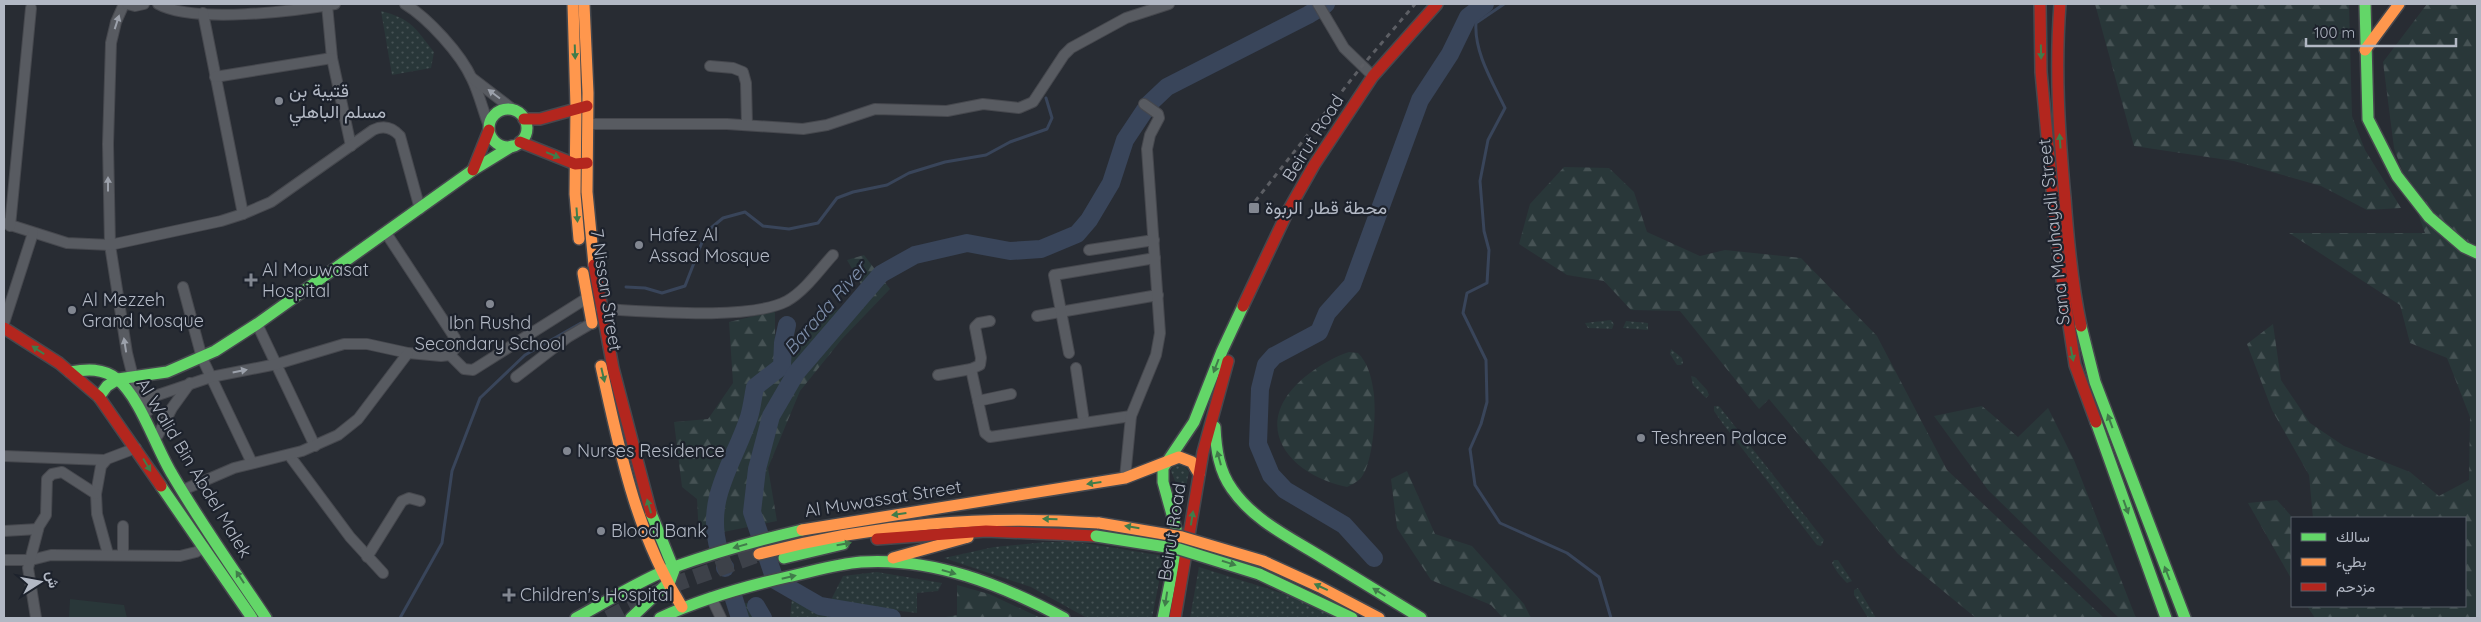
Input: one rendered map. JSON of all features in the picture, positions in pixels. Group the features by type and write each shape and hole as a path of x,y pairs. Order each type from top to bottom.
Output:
{"main road":[{"name":"7 Nissan Street","path":"573,4 582,107 588,124 588,223 601,309 613,368 650,512 674,567"},
{"name":"7 Nissan Street","path":"584,4 582,107 575,164 581,256 587,298 637,515 646,544 660,572 682,607"},
{"name":"Beirut Road","path":"1163,618 1176,529 1172,502 1161,475 1165,463 1194,422 1243,306 1305,180 1373,76 1437,4"},
{"name":"Sana Mouhaydli Street","path":"2040,4 2041,72 2058,254 2075,365 2166,618"},
{"name":"Sana Mouhaydli Street","path":"2060,4 2058,100 2062,162 2068,239 2081,326 2089,361 2103,402 2184,618"},
{"path":"2365,4 2368,119 2397,176 2429,217 2464,247 2477,253"},
{"path":"2365,50 2399,4"},
{"path":"473,170 494,116 498,112 504,110 540,120 582,107"},
{"path":"99,397 107,386 118,380 166,372 202,358 257,324 473,170 516,144 526,131 519,115"},
{"path":"489,128 497,144 516,144 575,164 587,163"},
{"name":"Beirut Road","path":"1175,618 1199,474 1213,413 1243,306"},
{"name":"Al Walid Bin Abdel Malek","path":"4,328 70,372 99,397 252,618"},
{"name":"Al Walid Bin Abdel Malek","path":"70,372 90,369 105,372 118,380 135,400 159,452 266,618"},
{"path":"1213,413 1216,448 1222,468 1231,487 1242,502 1275,528 1421,618"},
{"name":"Al Muwassat Street","path":"1199,474 1192,462 1186,458 1179,457 1125,478 919,516 836,534 761,559 873,539 926,533 1038,531 1096,536 1179,549 1259,574 1352,618"},
{"name":"Al Muwassat Street","path":"578,617 660,572 764,539 822,525 919,516 1099,523 1170,534 1218,546 1263,562 1328,590 1379,618"},
{"path":"660,618 682,607 711,597 844,564 881,561 991,531"},
{"path":"881,561 929,567 1003,588 1064,618"},
{"path":"631,618 667,584 674,574 674,567"},
{"path":"578,617 589,615 599,618"}],"street":[{"path":"144,4 135,6 126,4 116,22 111,43 108,144 110,245 126,353 133,377 172,472"},
{"path":"158,4 173,10 203,13 249,13 331,4 332,58 351,146"},
{"path":"405,4 416,7 472,78 519,115"},
{"path":"588,124 747,125 803,129 827,124 875,109 947,111 983,104 1019,108 1033,102 1071,48 1126,18 1169,4"},
{"path":"1318,4 1344,48 1373,76"},
{"path":"31,8 7,224 67,243 110,245 243,214 270,202 377,128 390,128 397,132 401,139 420,209"},
{"path":"203,13 243,214"},
{"path":"215,78 332,58"},
{"path":"710,66 733,68 743,72 746,83 747,125"},
{"path":"472,78 489,128"},
{"path":"1125,478 1131,416 1159,343 1156,258 1147,149 1150,135 1159,118 1158,114 1144,104"},
{"path":"143,400 211,377 277,364 336,346 367,344 408,353 441,356 450,354 456,348 455,338 386,232"},
{"path":"4,323 33,233"},
{"path":"1089,250 1154,240"},
{"path":"601,309 726,312 777,305 795,295 834,255"},
{"path":"1069,353 1054,275 1156,258"},
{"path":"183,287 202,358 252,462"},
{"path":"1037,316 1158,295"},
{"path":"450,354 464,369 473,370 587,298"},
{"path":"938,375 978,367 982,362 975,327 979,323 990,321"},
{"path":"257,324 315,446"},
{"path":"516,377 560,343 594,333"},
{"path":"183,490 215,475 252,462 289,455 338,435 358,419 408,353"},
{"path":"1076,368 1084,422"},
{"path":"971,369 985,433 990,437 1131,416"},
{"path":"158,435 172,408 190,383"},
{"path":"978,401 1011,394"},
{"path":"4,456 104,460 136,448"},
{"path":"289,455 322,501 367,557 383,573"},
{"path":"104,460 101,466 96,494 97,514 108,554"},
{"path":"36,618 28,573 38,529 46,515 46,482 52,474 59,472 66,474 96,494"},
{"path":"367,557 404,500 409,498 420,501"},
{"path":"123,526 123,554"},
{"path":"4,531 38,529"},
{"path":"4,560 31,560 52,555 123,554 180,556 196,552 204,547"},
{"path":"711,597 721,618"}],"green space":[{"path":"2095,4 2349,4 2352,116 2365,150 2401,208 2367,210 2321,186 2234,161 2134,146"},
{"path":"2427,4 2477,4 2477,618 2315,618 2308,607 2466,607 2466,517 2313,517 2309,475 2272,410 2247,344 2273,324 2281,380 2310,423 2344,446 2410,472 2439,496 2469,480 2470,417 2447,358 2410,343 2400,305 2289,233 2425,233 2394,148 2383,62"},
{"path":"381,11 400,17 417,31 434,52 431,68 392,75"},
{"path":"1564,167 1609,168 1634,192 1647,232 1700,256 1725,250 1801,258 1877,336 1947,470 2104,618 1976,618 1898,554 1769,399 1759,409 1680,311 1631,310 1604,281 1567,275 1519,244 1530,204"},
{"path":"864,255 890,289 842,339 800,391 768,468 777,521 699,537 697,499 682,487 674,422 708,419 733,383 729,322 775,311 775,346 795,352 818,316 842,308 862,286 847,260"},
{"path":"1611,320 1614,324 1612,329 1588,328 1585,323"},
{"path":"1626,321 1648,323 1648,330 1623,328"},
{"path":"1671,349 1682,358 1683,363 1681,365 1677,365 1670,354"},
{"path":"1349,352 1358,353 1366,365 1372,383 1375,408 1371,449 1365,472 1360,479 1347,487 1326,481 1307,471 1293,459 1282,445 1277,429 1279,412 1288,394 1316,369 1332,359"},
{"path":"1691,376 1695,377 1707,390 1709,395 1706,398 1693,385"},
{"path":"1714,406 1719,406 1824,540 1821,546 1817,545 1723,424 1714,411"},
{"path":"1982,406 2018,437 2048,408 2074,460 2136,618 2119,618 1988,490 1934,416"},
{"path":"1179,464 1189,472 1185,491 1179,491 1171,471 1174,465"},
{"path":"1407,471 1435,534 1472,546 1524,604 1531,618 1503,618 1491,605 1431,580 1397,528 1391,479"},
{"path":"2277,500 2292,517 2291,578 2248,503"},
{"path":"1046,542 1077,542 1164,556 1152,618 1087,618 1031,587 944,558 994,547"},
{"path":"1834,560 1838,560 1852,581 1847,583 1840,576 1832,563"},
{"path":"1199,567 1297,598 1339,618 1190,618"},
{"path":"877,572 942,583 938,591 917,593 917,613 830,602 843,576"},
{"path":"957,585 989,594 1041,618 940,618 957,615"},
{"path":"1858,588 1876,618 1868,618 1854,595 1854,590"},
{"path":"792,597 818,610 863,618 790,618"},
{"path":"70,599 124,605 127,618 69,618"},
{"path":"747,603 759,618 746,618 742,604"}],"waterway":[{"name":"Barada River","path":"892,618 820,606 775,580 752,512 757,469 771,416 796,373 881,274 915,255 967,243 1010,251 1041,249 1077,234 1089,220 1111,183 1125,140 1149,104 1167,87 1326,4"},
{"path":"1374,558 1344,525 1285,490 1271,475 1258,444 1260,389 1266,365 1274,356 1319,332 1327,313 1352,285 1420,100 1450,54 1468,17 1485,4"},
{"path":"1504,4 1476,23 1476,34 1481,56 1505,108 1488,140 1480,181 1484,231 1489,250 1487,283 1467,293 1463,313 1486,360 1487,402 1481,424 1470,449 1475,485 1500,523 1567,553 1599,577 1611,618"},
{"path":"626,287 645,288 662,293 685,286 706,232 723,218 745,212 763,226 789,229 818,223 837,198 853,192 887,185 909,173 945,162 986,155 1010,142 1047,129 1052,118 1046,98"},
{"path":"400,618 442,543 452,471 480,398 525,355 581,323"},
{"path":"719,550 715,531 718,497 749,417 755,387 782,366 783,343 787,325"},
{"path":"734,599 740,618"},
{"path":"756,606 763,618"}],"tunnel":[{"path":"608,618 667,587 759,554"}],"railway":[{"path":"1249,209 1362,66 1415,4"}],"traffic: fast":[{"path":"2365,4 2368,119 2397,176 2429,217 2464,247 2477,253"},
{"path":"508,109 521,115 527,128 521,141 508,147 495,141 489,128 495,115 508,109"},
{"path":"99,397 107,386 118,379 167,372 215,351 257,324 473,170 512,146"},
{"path":"1163,618 1174,563 1176,529 1163,482 1163,468 1194,422 1222,351 1243,306"},
{"path":"2081,326 2095,382 2185,618"},
{"path":"70,372 100,371 112,375 125,387 140,410 183,493 266,618"},
{"path":"2096,422 2166,618"},
{"path":"1215,427 1217,452 1224,475 1232,489 1251,510 1286,536 1421,618"},
{"path":"161,486 252,618"},
{"path":"631,618 670,581 674,570 651,513"},
{"path":"576,618 661,572 706,556 802,530"},
{"path":"1096,536 1179,549 1259,574"},
{"path":"784,558 843,544"},
{"path":"660,618 738,589 842,564 861,562 914,564 941,569 992,584 1064,618"},
{"path":"1259,574 1352,618"}],"traffic: slow":[{"path":"573,4 576,107 575,194 579,239"},
{"path":"584,4 588,93 587,192 594,265"},
{"path":"2365,50 2399,4"},
{"path":"583,273 592,323"},
{"path":"601,366 623,460 641,520 652,549 682,607"},
{"path":"802,530 1125,478 1179,457 1192,462 1199,474"},
{"path":"759,554 844,535 928,524 1012,520 1099,523"},
{"path":"1099,523 1182,537 1263,561"},
{"path":"893,558 968,537"},
{"path":"1263,561 1320,587 1379,618"}],"traffic: jam":[{"path":"1243,306 1288,211 1314,165 1373,76 1437,4"},
{"path":"2040,4 2041,72 2058,253 2075,365 2096,422"},
{"path":"2060,4 2058,101 2061,149 2071,262 2081,326"},
{"path":"524,119 540,119 587,106"},
{"path":"473,170 489,130"},
{"path":"520,142 575,164 587,163"},
{"path":"594,265 613,368 651,513"},
{"path":"4,328 59,363 99,397 161,486"},
{"path":"1175,618 1203,452 1228,361"},
{"path":"877,539 986,531 1096,536"}],"place":[{"name":"قتيبة بن مسلم الباهلي","path":"279,101"},
{"name":"محطة قطار الربوة","path":"1254,208"},
{"name":"Hafez Al Assad Mosque","path":"639,245"},
{"name":"Al Mouwasat Hospital","path":"251,280"},
{"name":"Ibn Rushd Secondary School","path":"490,304"},
{"name":"Al Mezzeh Grand Mosque","path":"72,310"},
{"name":"Teshreen Palace","path":"1641,438"},
{"name":"Nurses Residence","path":"567,451"},
{"name":"Blood Bank","path":"601,531"},
{"name":"Children's Hospital","path":"509,595"}]}
